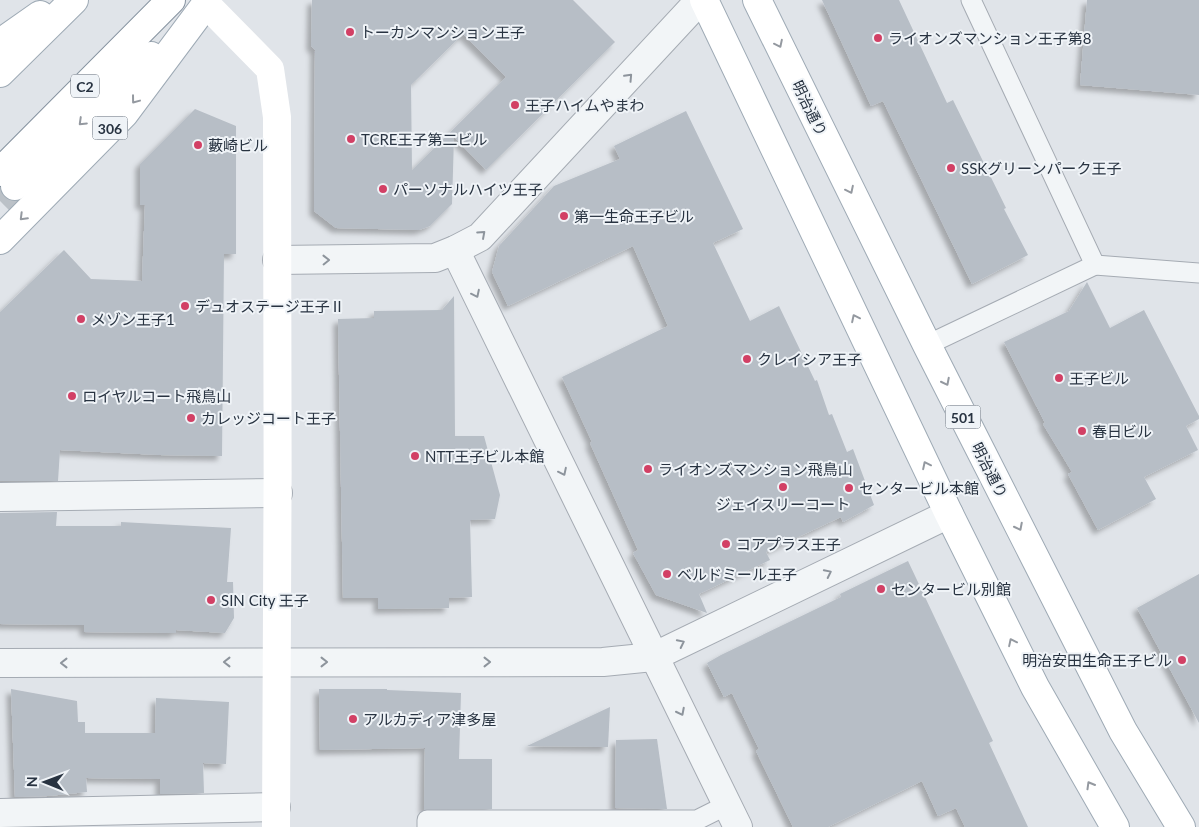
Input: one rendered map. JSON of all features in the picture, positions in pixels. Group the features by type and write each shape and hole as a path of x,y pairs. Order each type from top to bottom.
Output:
{"main road":[{"path":"0,43 62,0"},
{"path":"0,73 74,0"},
{"name":"C2","path":"0,149 149,0"},
{"name":"C2","path":"7,179 171,0"},
{"path":"702,0 1034,687 1115,827"},
{"name":"明治通り","path":"757,0 927,346 1123,731 1181,827"},
{"path":"208,2 270,69 277,117 278,493 276,817"},
{"name":"306","path":"7,179 208,2"},
{"name":"306","path":"0,240 124,114 208,2"}],"street":[{"path":"278,260 435,258 480,237 702,0"},
{"path":"455,250 732,816"},
{"path":"0,497 278,493"},
{"path":"0,663 603,662 653,657 949,514"},
{"path":"0,812 276,817"}],"lane":[{"path":"971,0 1094,265"},
{"path":"927,346 1094,265 1199,273"},
{"path":"427,827 427,820 697,820 732,816"}],"building":[{"path":"312,0 573,0 615,42 486,170 454,137 452,204 430,226 419,230 336,228 314,211 315,50 311,46","holes":["463,34 506,77 412,170 411,85"]},
{"path":"822,0 899,0 947,103 953,100 1006,208 1004,209 1028,255 972,284 883,101 871,106"},
{"path":"1087,0 1199,0 1199,95 1080,85"},
{"path":"195,109 236,126 236,254 224,254 222,456 60,450 58,481 0,481 0,312 64,250 91,279 142,281 145,205 140,205 140,164"},
{"path":"686,111 743,229 713,243 750,321 779,306 815,381 817,380 829,415 832,414 847,452 853,449 874,505 843,522 841,517 766,552 770,560 699,594 707,613 656,595 633,553 638,550 562,377 668,326 633,246 508,306 492,272 499,246 554,186 620,159 614,146"},
{"path":"1087,282 1110,328 1144,310 1199,416 1199,419 1186,426 1198,450 1144,477 1156,499 1098,530 1068,474 1072,472 1043,424 1045,423 1004,342 1069,311"},
{"name":"NTT王子ビル本館","path":"454,296 455,436 484,436 500,495 495,519 470,520 472,597 449,598 449,608 378,609 378,598 343,598 338,319 374,318 374,311 442,310"},
{"path":"57,512 56,526 121,526 121,522 231,528 227,582 233,582 234,618 225,633 176,630 176,633 84,632 84,625 0,624 0,513"},
{"path":"908,561 993,741 989,743 1028,827 965,827 956,808 938,816 922,781 828,827 793,827 756,751 759,749 732,693 724,697 707,663 841,597 840,594"},
{"name":"明治安田生命王子ビル","path":"1199,574 1199,723 1137,608"},
{"path":"11,689 77,701 78,722 85,722 85,733 155,733 156,698 229,702 226,764 203,763 204,793 160,794 160,779 86,778 87,792 15,797"},
{"path":"319,689 387,689 461,693 459,759 492,759 492,809 424,810 425,748 320,750"},
{"path":"610,707 608,747 527,746"},
{"path":"657,739 667,809 615,808 616,740"}],"tunnel":[{"path":"0,201 15,186"}],"place":[{"name":"トーカンマンション王子","path":"350,32"},
{"name":"ライオンズマンション王子第8","path":"878,38"},
{"name":"王子ハイムやまわ","path":"515,105"},
{"name":"TCRE王子第二ビル","path":"351,139"},
{"name":"藪崎ビル","path":"198,145"},
{"name":"SSKグリーンパーク王子","path":"951,168"},
{"name":"パーソナルハイツ王子","path":"383,189"},
{"name":"第一生命王子ビル","path":"564,216"},
{"name":"デュオステージ王子Ⅱ","path":"185,306"},
{"name":"メゾン王子1","path":"81,319"},
{"name":"クレイシア王子","path":"747,359"},
{"name":"王子ビル","path":"1059,378"},
{"name":"ロイヤルコート飛鳥山","path":"72,396"},
{"name":"カレッジコート王子","path":"191,418"},
{"name":"春日ビル","path":"1082,431"},
{"name":"NTT王子ビル本館","path":"415,456"},
{"name":"ライオンズマンション飛鳥山","path":"648,469"},
{"name":"ジェイスリーコート","path":"783,487"},
{"name":"センタービル本館","path":"849,488"},
{"name":"コアプラス王子","path":"726,544"},
{"name":"ベルドミール王子","path":"667,574"},
{"name":"センタービル別館","path":"881,589"},
{"name":"SIN City 王子","path":"211,600"},
{"name":"明治安田生命王子ビル","path":"1182,660"},
{"name":"アルカディア津多屋","path":"353,719"}]}
